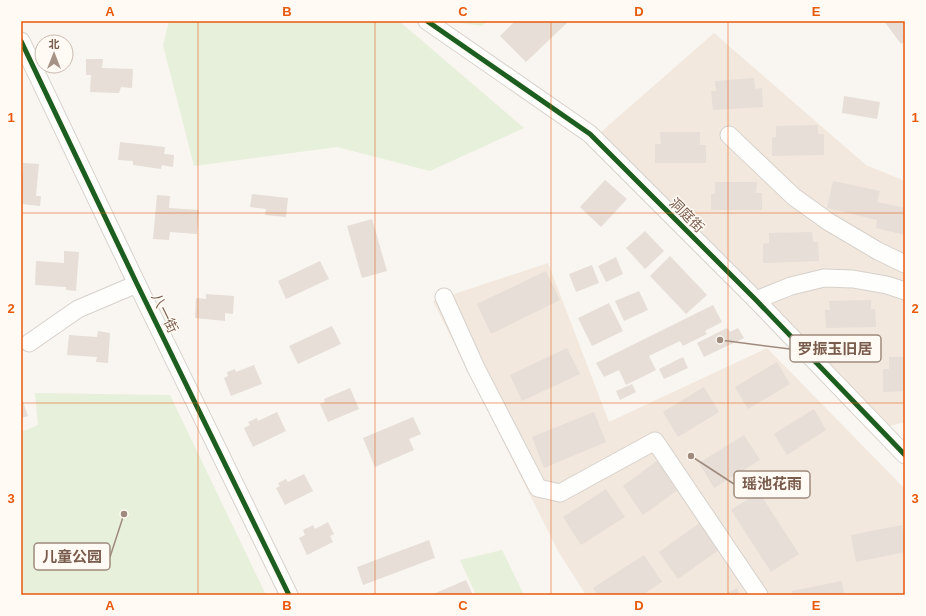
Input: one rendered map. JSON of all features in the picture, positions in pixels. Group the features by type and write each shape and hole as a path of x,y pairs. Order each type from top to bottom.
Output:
{"street":[{"name":"洞庭街","path":"427,21 590,134 756,300 905,456"},
{"name":"八一街","path":"22,46 289,595"},
{"path":"729,135 794,197 829,222 878,251 905,264"},
{"path":"756,300 791,286 824,278 853,279 887,284 905,291"},
{"path":"29,343 78,309 137,284"},
{"path":"444,297 476,368 538,488 560,493 655,441 759,595"}],"shaded area":[{"path":"714,33 866,165 905,181 905,422 886,427 601,132"},
{"path":"548,263 609,422 767,348 905,489 905,595 586,595 558,551 433,301"}],"green space":[{"path":"169,21 399,21 524,128 430,171 337,147 194,166 163,45"},
{"path":"447,21 487,21 482,26"},
{"path":"35,393 170,395 266,595 21,595 21,432 38,425"},
{"path":"502,550 524,595 476,595 460,560"}],"building":[{"path":"515,21 569,21 526,62 500,36"},
{"path":"884,21 905,21 905,41 901,44"},
{"path":"86,59 103,59 102,68 133,69 132,88 121,87 119,93 90,92 91,75 86,75"},
{"path":"754,78 755,89 762,88 763,107 713,110 711,91 716,91 715,81"},
{"path":"844,96 880,102 877,119 842,113"},
{"path":"818,125 818,134 824,134 824,155 772,156 772,138 776,137 776,126"},
{"path":"660,132 700,132 700,145 706,145 706,163 655,163 655,144 661,144"},
{"path":"120,142 165,147 164,154 174,155 173,167 162,165 161,169 133,165 133,161 118,160"},
{"path":"23,163 39,164 36,196 41,196 40,206 22,204 21,171 23,171"},
{"path":"605,180 627,199 601,227 580,207"},
{"path":"833,181 880,191 877,202 905,208 905,235 876,228 877,220 827,208"},
{"path":"715,182 757,182 756,193 762,193 762,210 711,210 711,194 715,194"},
{"path":"252,194 288,198 286,217 265,215 266,209 250,207"},
{"path":"157,195 170,196 169,208 199,210 197,234 170,232 169,240 153,239"},
{"path":"372,219 387,271 362,278 347,226"},
{"path":"645,231 664,251 645,269 626,248"},
{"path":"812,232 813,242 818,242 819,261 763,263 763,244 769,243 769,233"},
{"path":"64,251 79,252 76,291 66,290 66,287 35,285 36,261 64,263"},
{"path":"670,256 707,295 686,314 650,276"},
{"path":"616,257 623,274 606,282 598,266"},
{"path":"320,261 329,279 286,299 278,281"},
{"path":"592,265 599,283 576,292 569,274"},
{"path":"546,271 560,300 491,334 477,304"},
{"path":"639,291 648,310 624,321 615,301"},
{"path":"206,294 234,296 233,314 225,313 225,321 195,318 196,298 206,299"},
{"path":"871,300 871,309 875,309 876,327 826,328 825,310 830,310 829,301"},
{"path":"609,303 623,331 592,346 578,318"},
{"path":"713,305 722,322 705,331 707,334 683,346 680,341 649,356 656,370 626,385 619,370 604,377 596,363"},
{"path":"332,326 341,344 298,364 289,346"},
{"path":"727,328 730,332 738,328 744,338 704,357 697,343"},
{"path":"98,331 110,333 108,363 96,362 97,357 67,355 69,335 97,337"},
{"path":"567,348 580,374 522,401 510,375"},
{"path":"683,357 688,368 664,379 659,369"},
{"path":"889,357 905,357 905,391 883,392 883,369 889,369"},
{"path":"777,362 790,384 748,409 735,387"},
{"path":"254,365 262,384 231,396 224,378 228,376 227,372 235,369 236,372"},
{"path":"632,384 636,392 620,400 616,391"},
{"path":"704,387 719,412 678,437 663,412"},
{"path":"350,388 359,409 328,422 320,404 325,402 324,399"},
{"path":"21,396 28,416 21,418"},
{"path":"814,409 826,430 787,455 774,434"},
{"path":"277,412 286,431 253,447 244,428 250,425 248,422 257,418 258,421"},
{"path":"594,412 606,442 544,468 532,437"},
{"path":"413,417 421,434 409,439 414,450 375,467 363,438"},
{"path":"744,435 760,460 714,488 699,463"},
{"path":"661,458 682,487 643,515 623,486"},
{"path":"304,474 313,491 285,505 276,488 280,486 278,483 286,479 288,482"},
{"path":"606,489 625,517 581,545 563,517"},
{"path":"759,492 799,554 771,572 731,510"},
{"path":"328,522 334,534 330,536 333,542 307,555 299,538 305,535 303,530 313,525 315,529"},
{"path":"701,522 720,549 678,579 659,552"},
{"path":"902,525 905,552 856,562 851,535"},
{"path":"429,540 435,558 363,585 357,567"},
{"path":"644,555 662,582 642,595 598,595 593,588"},
{"path":"466,580 473,595 431,595"},
{"path":"842,581 844,595 793,595 792,591"},
{"path":"737,588 740,595 724,595"}],"cycle path":[{"path":"427,21 590,134 756,300 905,455"},
{"path":"21,41 137,284 289,595"}],"place":[{"name":"罗振玉旧居","path":"720,340"},
{"name":"瑶池花雨","path":"691,456"},
{"name":"儿童公园","path":"124,514"}]}
